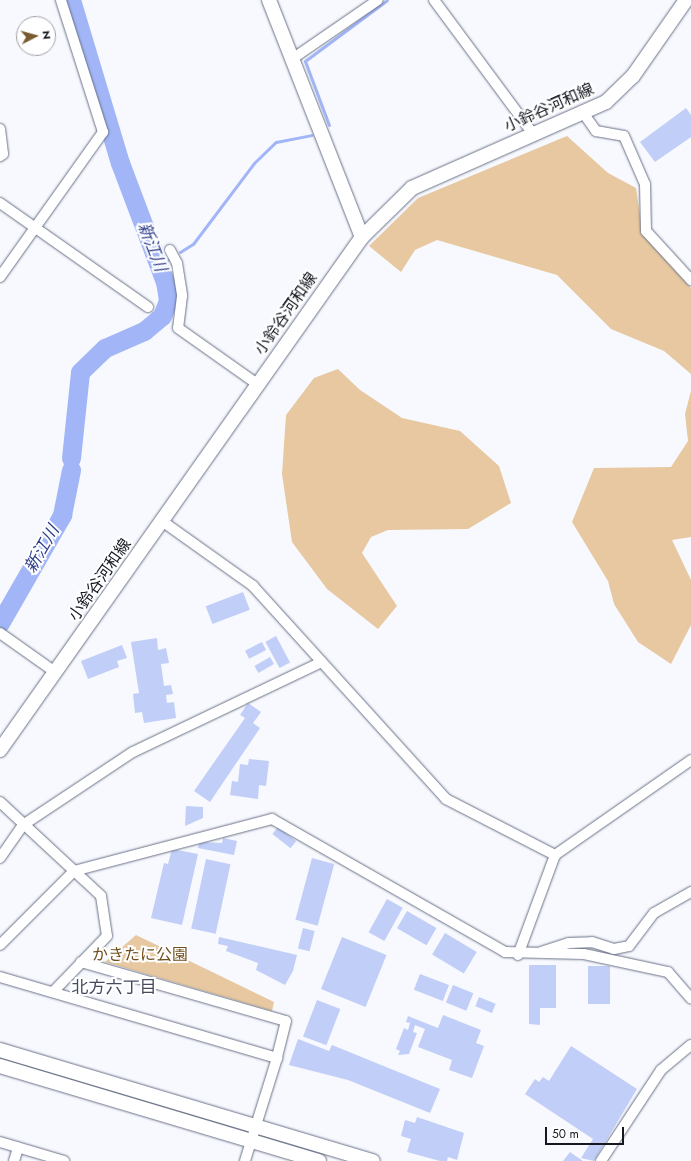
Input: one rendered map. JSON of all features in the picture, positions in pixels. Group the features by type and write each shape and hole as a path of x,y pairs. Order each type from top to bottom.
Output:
{"main road":[{"path":"268,0 362,237"},
{"name":"小鈴谷河和線","path":"0,750 362,237 412,188 584,114 606,102 633,76 686,0"},
{"path":"0,1050 373,1161"},
{"path":"0,1066 319,1161"}],"street":[{"path":"0,277 103,132 61,0"},
{"path":"292,59 378,0"},
{"path":"434,0 534,135"},
{"path":"584,114 596,131 624,136 645,184 646,231 691,280"},
{"path":"0,129 3,154 0,156"},
{"path":"0,204 148,307"},
{"path":"170,250 177,263 182,296 178,328 257,384"},
{"path":"162,520 253,586 446,799 555,855"},
{"path":"0,633 55,672"},
{"path":"0,858 23,825 133,752 322,662"},
{"path":"518,955 555,855 691,760"},
{"path":"0,802 101,896 107,936 53,992"},
{"path":"0,945 74,870 272,819 505,952 518,955 584,954 668,972 691,998"},
{"path":"530,955 569,942 592,942 614,949 629,946 654,913 691,892"},
{"path":"81,962 286,1021 277,1058 245,1161"},
{"path":"0,977 277,1058"},
{"path":"601,1161 661,1070 691,1045"},
{"path":"0,1142 64,1161"},
{"path":"14,1161 18,1148"}],"green space":[{"path":"567,136 608,173 636,188 643,235 691,288 691,374 664,351 611,329 557,275 437,240 415,250 401,272 369,246 418,198"},
{"path":"338,369 360,390 402,418 460,431 499,466 511,503 468,529 388,530 371,537 362,553 397,606 378,629 327,589 292,542 282,474 286,415 314,378"},
{"path":"691,391 691,537 672,540 691,580 691,625 671,664 638,642 614,604 608,581 572,522 594,468 671,467 688,441 685,414"},
{"name":"かきたに公園","path":"136,935 274,1002 272,1011 105,962"}],"building":[{"path":"686,108 691,115 691,137 655,162 640,142"},
{"path":"243,592 250,610 212,624 206,606"},
{"path":"276,636 290,662 279,668 265,642"},
{"path":"157,638 158,650 166,648 169,663 161,664 164,686 171,685 173,694 166,695 167,703 174,702 176,718 144,723 142,712 135,713 133,694 139,693 131,642"},
{"path":"262,642 266,650 249,659 245,651"},
{"path":"122,645 127,658 117,661 119,667 88,679 81,661"},
{"path":"270,657 274,664 258,673 254,666"},
{"path":"248,703 261,712 253,723 260,728 210,802 194,791 245,718 240,715"},
{"path":"249,759 269,761 266,786 259,785 258,799 230,795 232,781 238,782 240,764 248,765"},
{"path":"186,806 203,807 203,818 185,826"},
{"path":"278,827 296,841 291,848 272,834"},
{"path":"223,838 237,841 234,855 198,848 199,842 222,843"},
{"path":"172,849 198,854 182,925 151,918 164,863 168,864"},
{"path":"312,858 334,864 318,926 295,920"},
{"path":"206,859 230,864 216,934 191,928"},
{"path":"387,899 403,908 384,941 369,932"},
{"path":"407,911 436,928 426,945 397,928"},
{"path":"303,928 315,931 310,951 298,948"},
{"path":"445,933 477,952 464,973 432,954"},
{"path":"219,937 297,955 293,971 285,985 256,970 258,963 226,951 228,946 218,944"},
{"path":"342,937 387,955 366,1007 321,989"},
{"path":"529,965 556,965 556,1008 540,1008 540,1025 529,1024"},
{"path":"588,966 610,966 610,1004 588,1004"},
{"path":"420,974 449,985 443,1001 414,990"},
{"path":"453,985 473,993 466,1011 446,1003"},
{"path":"479,997 496,1004 492,1013 475,1006"},
{"path":"317,1000 340,1009 326,1045 303,1036"},
{"path":"443,1015 481,1030 476,1043 484,1046 472,1078 449,1070 452,1060 418,1047 425,1029 415,1025 413,1032 417,1033 409,1054 398,1055 400,1051 396,1049 404,1028 408,1030 410,1023 406,1022 408,1016 438,1028"},
{"path":"298,1039 329,1051 332,1045 440,1089 430,1113 348,1080 289,1065"},
{"path":"571,1046 637,1089 594,1161 581,1158 593,1139 525,1094 535,1079 539,1082 543,1077 549,1081"},
{"path":"417,1117 464,1133 457,1160 448,1157 447,1161 440,1161 407,1152 411,1139 401,1136 405,1120 415,1123"},
{"path":"570,1152 583,1161 563,1161"}],"waterway":[{"name":"新江川","path":"71,0 120,163 165,282 168,300 162,316 144,331 105,348 80,372 71,458"},
{"path":"329,125 305,61 387,0"},
{"path":"180,252 193,244 254,163 276,142 311,135"},
{"path":"160,265 169,259"},
{"name":"新江川","path":"0,623 62,515 71,470"}],"district":[{"name":"北方六丁目","path":"114,988"}]}
